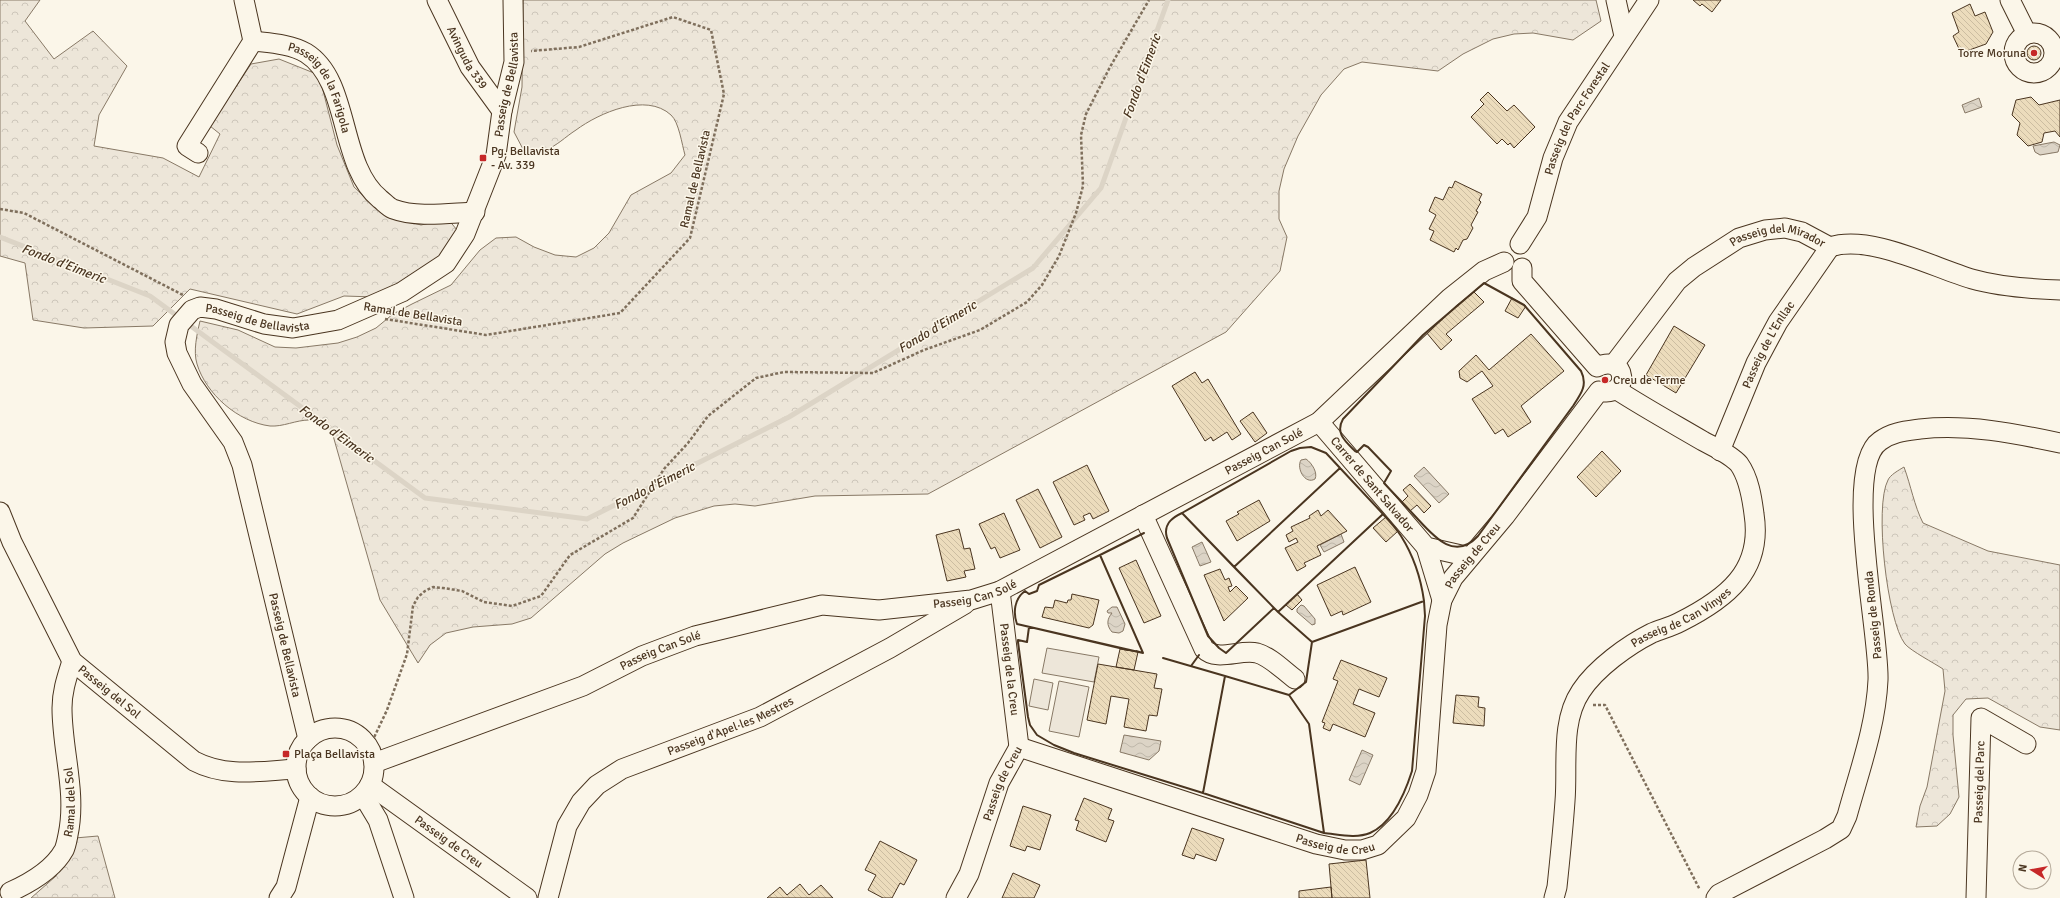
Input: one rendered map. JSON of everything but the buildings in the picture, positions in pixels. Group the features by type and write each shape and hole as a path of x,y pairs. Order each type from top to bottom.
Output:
{"street":[{"path":"198,153 187,146 252,41 244,0"},
{"name":"Avinguda 339","path":"437,0 470,66 502,111"},
{"name":"Passeig de Bellavista","path":"308,739 242,465 233,442 192,384 177,353 175,342 182,321 192,310 206,308 216,309 264,324 293,328 338,320 402,292 446,263 465,234 475,212 496,155 502,111 514,62 513,0"},
{"path":"1616,0 1624,36"},
{"name":"Passeig del Parc Forestal","path":"1520,244 1536,218 1553,158 1568,122 1649,0"},
{"path":"2010,0 2027,34"},
{"name":"Passeig de la Farigola","path":"252,41 296,48 306,53 318,63 330,81 360,175 372,193 392,208 416,213 475,212"},
{"name":"Passeig del Mirador","path":"1605,366 1677,281 1699,263 1739,238 1765,230 1785,228 1802,232 1830,247 1843,243 1856,243 1877,248 1973,280 2027,289 2060,290"},
{"path":"1511,244 1520,244 1526,248 1529,257 1526,265 1522,268 1510,268 1504,262 1503,253 1511,244"},
{"name":"Passeig de L'Enllac","path":"1720,451 1756,363 1778,322 1830,247"},
{"name":"Passeig Can Solé","path":"372,755 583,686 642,656 695,636 822,605 879,610 972,600 1000,591 1319,422 1450,298 1484,271 1504,262"},
{"path":"1522,268 1522,281 1605,366 1621,372 1622,381 1608,391"},
{"name":"Passeig de Can Vinyes","path":"1554,898 1557,887 1565,807 1566,748 1569,719 1573,705 1580,691 1607,662 1652,633 1680,623 1726,594 1742,577 1751,563 1755,542 1755,520 1747,480 1738,464 1720,451 1608,391"},
{"name":"Passeig de Creu","path":"956,898 970,874 999,783 1019,747 1316,844 1345,850 1362,850 1378,845 1406,818 1418,795 1426,771 1437,625 1442,600 1453,578 1608,391"},
{"name":"Carrer de Sant Salvador","path":"1319,422 1426,547 1442,600"},
{"name":"Passeig de Ronda","path":"1708,895 1765,870 1825,840 1841,829 1847,816 1874,716 1878,680 1877,646 1863,522 1865,470 1870,453 1878,441 1896,432 1962,427 2002,430 2060,443"},
{"name":"Passeig del Sol","path":"0,512 15,549 72,661 194,761 208,769 222,772 296,769"},
{"path":"1144,515 1204,649 1213,655 1257,653 1266,657 1295,679"},
{"path":"1426,547 1470,557"},
{"name":"Passeig de la Creu","path":"1000,591 1019,747"},
{"name":"Passeig d'Apel·les Mestres","path":"548,898 567,826 581,802 597,785 622,769 760,717 890,648 972,600"},
{"name":"Ramal del Sol","path":"10,892 26,885 50,867 65,849 71,821 72,798 62,709 64,685 72,661"},
{"name":"Passeig del Parc","path":"1976,898 1982,718 2026,744"},
{"path":"334,728 348,730 360,737 372,755 374,774 366,790 346,805 327,806 310,797 298,780 296,769 298,758 308,739 320,731 334,728"},
{"path":"366,790 378,820 404,898"},
{"name":"Passeig de Creu","path":"366,790 527,898"},
{"path":"279,898 286,887 310,797"}],"path":[{"path":"372,755 407,654 414,606 418,597 425,591 433,587 462,591 484,602 512,606 542,596 570,555 633,518 664,469 688,443 708,416 756,378 784,372 873,373 924,350 980,330 1027,302 1042,285 1059,256 1076,213 1083,186 1081,135 1086,114 1110,67 1149,0"},
{"name":"Ramal de Bellavista","path":"384,319 486,335 620,313 690,238 724,94 711,30 673,17 579,47 514,52"},
{"path":"0,209 24,213 206,308"},
{"path":"1580,691 1593,705 1605,705 1708,895"}],"green space":[{"path":"0,0 40,0 25,21 54,59 93,31 127,66 99,115 94,146 163,158 199,177 220,134 210,126 251,64 279,59 319,75 337,145 354,187 384,215 421,225 448,219 457,230 442,258 375,297 344,296 297,314 190,289 153,326 84,328 33,320 25,263 0,256"},
{"path":"523,0 1596,0 1601,21 1573,40 1533,33 1514,34 1493,39 1463,54 1438,71 1362,62 1344,69 1321,95 1298,136 1284,169 1279,191 1279,219 1287,237 1280,271 1226,332 928,494 815,496 755,506 735,504 714,506 675,518 623,543 605,554 531,618 512,624 473,627 446,633 430,645 418,663 380,600 330,425 309,420 270,426 246,419 235,413 216,396 201,375 197,364 195,348 200,321 238,330 275,347 296,348 338,343 357,337 376,328 393,314 451,285 480,250 496,238 516,237 534,247 555,255 576,257 594,248 609,233 631,195 671,173 685,155 678,128 674,118 671,115 661,108 649,105 636,105 610,112 597,117 557,144 545,150 524,151 514,132 522,87"},
{"path":"1904,467 1923,523 1988,551 2060,565 2060,730 2040,727 1988,698 1966,699 1953,715 1953,735 1959,797 1950,814 1937,826 1916,827 1920,806 1927,787 1945,691 1943,669 1905,644 1893,612 1884,563 1882,513 1884,494 1889,478"},
{"path":"1047,648 1099,657 1094,682 1042,673"},
{"path":"1034,679 1053,683 1048,710 1029,706"},
{"path":"1059,681 1089,687 1079,737 1049,731"},
{"path":"98,836 115,898 31,898 56,876 75,838"}],"water":[{"path":"1979,98 1982,107 1965,113 1962,105"},
{"path":"2054,142 2060,145 2058,152 2040,155 2035,152 2033,146"},
{"path":"1306,459 1314,468 1316,474 1315,479 1308,480 1302,475 1300,463 1301,460"},
{"path":"1424,467 1449,494 1439,503 1414,476"},
{"path":"1341,534 1344,542 1324,552 1320,545"},
{"path":"1202,542 1211,562 1200,566 1192,547"},
{"path":"1301,605 1304,606 1315,619 1315,624 1312,625 1297,612 1297,609"},
{"path":"1112,607 1117,607 1125,624 1123,631 1119,633 1112,632 1108,624 1108,620 1112,613 1108,613 1107,611"},
{"path":"1124,735 1161,741 1159,751 1149,760 1120,752"},
{"path":"1362,750 1373,755 1360,785 1349,780"}],"waterway":[{"name":"Fondo d'Eimeric","path":"0,237 150,296 425,498 587,519 789,417 1033,268 1101,188 1168,0"}],"wall":[{"path":"1484,283 1524,305 1581,371 1584,385 1573,406 1478,536 1469,544 1460,547 1451,546 1435,537 1384,483 1391,471 1368,447 1364,445 1357,452 1355,451 1342,436 1340,428 1343,419 1423,335 1484,283"},
{"path":"1311,447 1326,453 1340,468 1234,567 1182,513 1291,451 1311,447"},
{"path":"1340,468 1383,514 1278,612 1234,567 1340,468"},
{"path":"1182,513 1274,608 1226,653 1208,636 1167,538 1166,529 1169,522 1174,517 1182,513"},
{"path":"1383,514 1395,527 1413,559 1419,576 1424,601 1312,642 1278,612 1383,514"},
{"path":"1136,651 1143,653 1100,555 1144,533"},
{"path":"1100,555 1143,653 1017,624 1015,606 1021,594 1025,591 1029,594 1037,591 1039,585 1100,555"},
{"path":"1424,601 1425,616 1412,771 1406,789 1392,815 1370,833 1359,836 1324,833 1309,724 1289,695 1306,682 1312,642 1424,601"},
{"path":"1017,624 1128,650"},
{"path":"1029,627 1027,642 1018,640 1018,642 1028,717 1030,725 1037,735 1054,745 1074,753 1203,793 1225,676 1163,658"},
{"path":"1191,666 1199,655"},
{"path":"1225,676 1289,695 1309,724 1324,833 1203,793 1225,676"}],"place":[{"name":"Torre Moruna","path":"2034,53"},
{"name":"Pg. Bellavista - Av. 339","path":"483,158"},
{"name":"Creu de Terme","path":"1605,380"},
{"name":"Plaça Bellavista","path":"286,754"}]}
